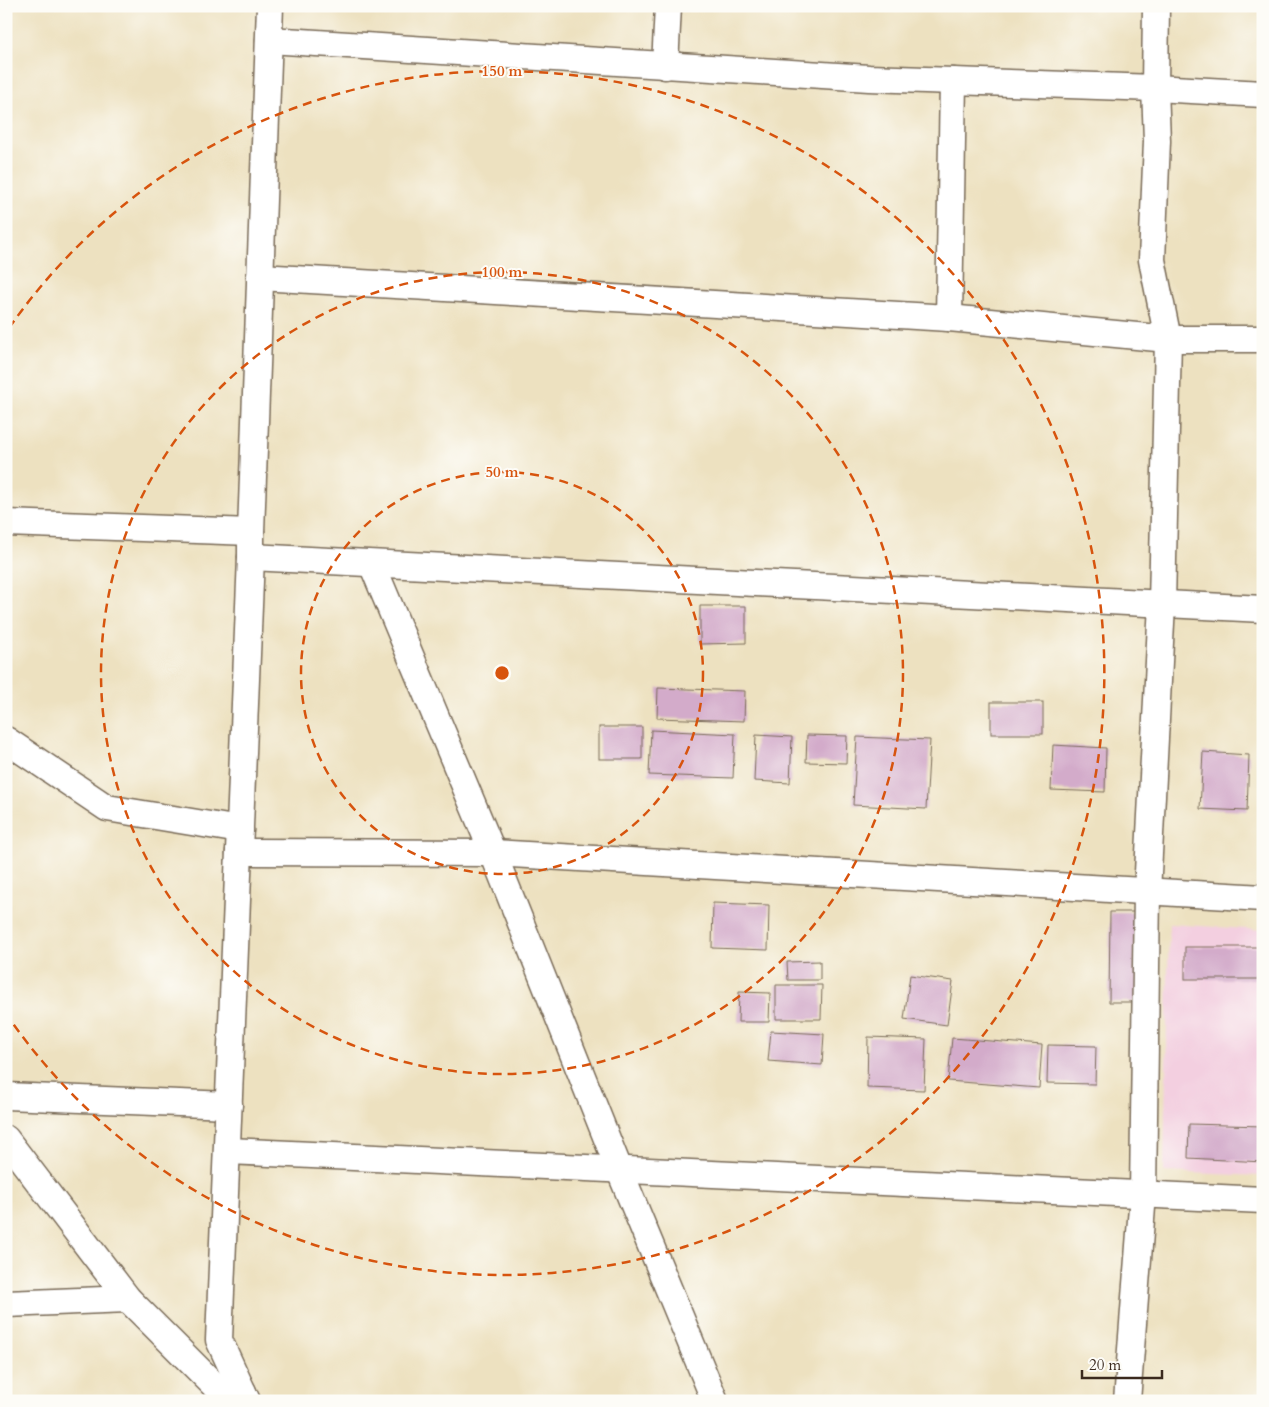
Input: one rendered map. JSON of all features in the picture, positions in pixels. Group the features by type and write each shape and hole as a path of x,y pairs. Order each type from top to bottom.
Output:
{"street":[{"path":"245,1396 219,1340 228,1151 270,6"},
{"path":"665,66 668,6"},
{"path":"1127,1401 1143,1194 1147,892 1162,604 1168,339 1152,260 1157,141 1155,88 1156,6"},
{"path":"269,40 869,78 1155,88 1263,94"},
{"path":"949,318 952,81"},
{"path":"260,277 949,318 1168,339 1263,340"},
{"path":"6,523 251,545 372,564 1263,609"},
{"path":"372,564 493,853 619,1170 715,1401"},
{"path":"6,740 107,808 239,841 493,853 1263,898"},
{"path":"6,1096 229,1105"},
{"path":"6,1139 128,1299 213,1384 245,1396"},
{"path":"228,1151 1263,1200"},
{"path":"6,1304 128,1299"}],"shaded area":[{"path":"1169,924 1263,930 1263,1176 1164,1172"}],"building":[{"path":"700,606 746,606 746,643 700,644"},
{"path":"658,688 745,691 744,721 657,718"},
{"path":"991,702 1043,702 1043,734 991,734"},
{"path":"599,727 642,727 642,759 599,759"},
{"path":"651,730 735,734 733,778 649,775"},
{"path":"756,735 792,737 790,783 754,781"},
{"path":"807,735 847,736 846,763 806,762"},
{"path":"857,737 930,740 926,809 853,805"},
{"path":"1053,745 1106,748 1105,792 1051,790"},
{"path":"1203,752 1249,755 1247,811 1200,809"},
{"path":"713,903 769,905 768,950 712,948"},
{"path":"1110,912 1141,912 1139,1002 1109,1002"},
{"path":"1185,947 1263,947 1263,979 1185,979"},
{"path":"820,961 820,980 788,980 787,962"},
{"path":"910,975 953,981 947,1025 904,1019"},
{"path":"776,985 822,985 821,1019 776,1019"},
{"path":"739,992 770,993 769,1022 738,1022"},
{"path":"771,1031 824,1034 822,1065 768,1061"},
{"path":"868,1037 926,1039 924,1090 867,1088"},
{"path":"952,1038 1042,1045 1039,1088 948,1081"},
{"path":"1048,1045 1096,1046 1095,1084 1047,1083"},
{"path":"1189,1124 1263,1126 1263,1162 1188,1158"}]}
